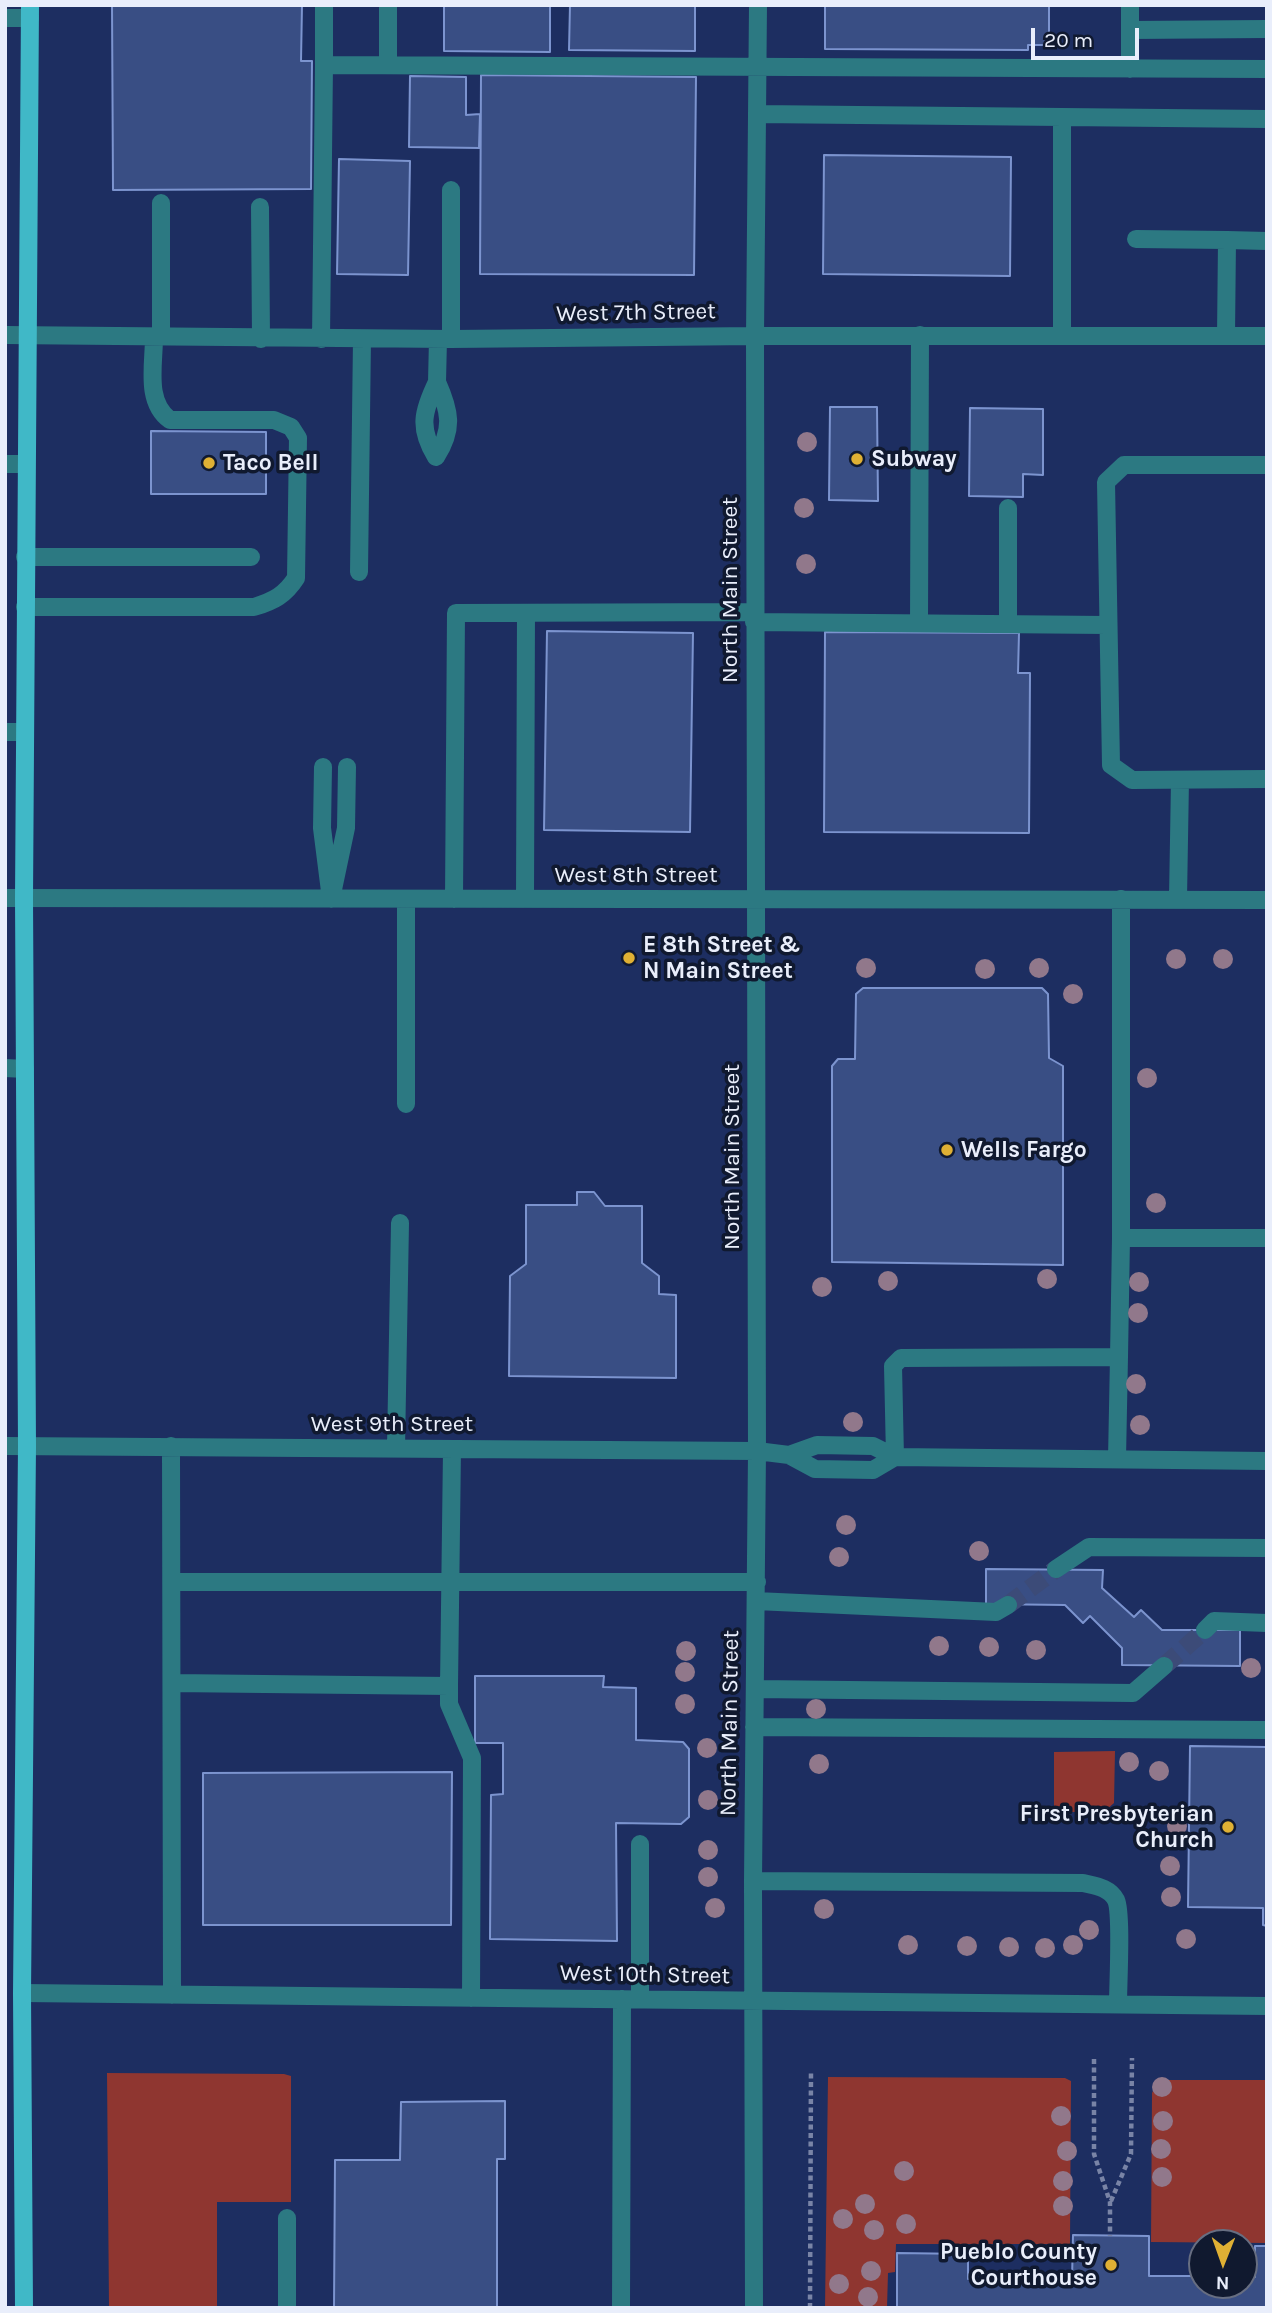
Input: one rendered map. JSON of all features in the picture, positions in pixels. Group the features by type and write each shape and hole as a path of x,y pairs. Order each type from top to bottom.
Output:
{"main road":[{"path":"24,2308 22,1993 27,1446 24,898 30,12"}],"street":[{"path":"321,339 324,5"},
{"path":"388,5 388,65"},
{"name":"North Main Street","path":"754,2308 757,900 754,617 758,5"},
{"path":"1130,5 1130,69"},
{"path":"5,18 30,12"},
{"path":"1130,30 1267,29"},
{"path":"324,65 1267,69"},
{"path":"757,114 1267,119"},
{"path":"1062,118 1062,335"},
{"path":"437,382 444,339 451,190"},
{"path":"25,607 254,607 273,601 287,591 296,578 298,438 291,427 274,420 170,420 162,414 154,400 161,203"},
{"path":"260,207 261,339"},
{"path":"1136,239 1267,241"},
{"path":"1226,336 1227,240"},
{"name":"West 7th Street","path":"5,335 261,339 1267,336"},
{"path":"919,624 920,335"},
{"path":"359,572 362,339"},
{"path":"5,464 26,464"},
{"path":"1267,465 1124,465 1106,482 1111,765 1132,780 1267,779"},
{"path":"1008,508 1008,624"},
{"path":"25,557 251,557"},
{"path":"454,899 456,613 754,617 919,624 1107,625"},
{"path":"525,899 526,613"},
{"path":"5,732 25,732"},
{"path":"323,767 322,828 331,899"},
{"path":"331,899 346,828 347,767"},
{"path":"1178,899 1180,780"},
{"name":"West 8th Street","path":"5,898 1267,900"},
{"path":"406,899 407,1104"},
{"path":"1117,1459 1121,1238 1121,900"},
{"path":"5,1068 25,1069"},
{"path":"396,1448 400,1223"},
{"path":"1121,1238 1267,1238"},
{"path":"1119,1357 901,1358 892,1366 895,1457 1267,1461"},
{"name":"West 9th Street","path":"5,1446 757,1451 789,1455 815,1469 873,1470 895,1457"},
{"path":"172,1446 172,1995"},
{"path":"452,1449 449,1704 472,1758 471,1998"},
{"path":"1056,1569 1089,1546 1267,1548"},
{"path":"172,1582 757,1582"},
{"path":"756,1601 996,1612 1008,1605"},
{"path":"1205,1630 1214,1622 1267,1623"},
{"path":"755,1689 1133,1693 1164,1666"},
{"path":"172,1683 449,1686"},
{"path":"754,1727 1267,1730"},
{"path":"640,1844 640,1999"},
{"path":"753,1881 1083,1883 1104,1888 1115,1899 1118,1916 1118,2004"},
{"name":"West 10th Street","path":"22,1993 1267,2006"},
{"path":"621,2308 622,1999"},
{"path":"287,2308 288,2218"}],"path":[{"path":"1094,2059 1094,2154 1110,2202 1110,2235"},
{"path":"1110,2202 1132,2154 1132,2059"},
{"path":"810,2308 811,2070"}],"shaded area":[{"path":"1115,1751 1114,1803 1104,1812 1054,1812 1054,1752"},
{"path":"107,2073 291,2076 291,2202 217,2202 217,2308 109,2308"},
{"path":"828,2077 1065,2078 1071,2081 1070,2244 896,2244 895,2272 888,2273 887,2308 825,2308"},
{"path":"1165,2080 1267,2080 1267,2243 1258,2243 1258,2229 1188,2229 1188,2242 1151,2242 1152,2093 1156,2084"}],"building":[{"path":"112,5 302,5 301,61 312,61 311,189 113,190"},
{"path":"444,5 550,5 550,52 444,51"},
{"path":"570,5 695,5 695,51 569,50"},
{"path":"825,5 1049,5 1049,45 1028,45 1028,50 825,49"},
{"path":"481,75 696,77 694,275 480,274"},
{"path":"410,76 466,77 466,115 480,114 479,148 409,147"},
{"path":"824,155 1011,157 1010,276 823,274"},
{"path":"339,159 410,161 408,275 337,274"},
{"path":"830,407 877,407 878,501 829,500"},
{"path":"970,408 1043,409 1043,475 1023,474 1023,497 969,496"},
{"name":"Taco Bell","path":"151,431 266,432 266,494 151,494"},
{"path":"547,631 693,633 690,832 544,830"},
{"path":"825,632 1019,633 1018,673 1030,673 1029,833 824,832"},
{"name":"Wells Fargo","path":"863,988 1042,988 1048,994 1049,1058 1063,1066 1063,1265 832,1262 832,1066 838,1059 855,1059 856,994"},
{"path":"577,1192 594,1192 605,1206 642,1206 642,1263 659,1276 659,1294 676,1295 676,1378 509,1376 510,1276 526,1264 526,1205 577,1205"},
{"path":"986,1569 1103,1570 1102,1588 1134,1617 1141,1610 1162,1630 1240,1630 1240,1666 1122,1665 1122,1648 1090,1616 1083,1623 1065,1605 986,1604"},
{"path":"475,1676 604,1676 603,1687 636,1688 636,1740 683,1742 689,1749 689,1817 681,1824 616,1823 617,1941 490,1939 491,1795 503,1794 503,1743 475,1743"},
{"name":"First Presbyterian Church","path":"1190,1746 1267,1747 1267,1926 1263,1925 1263,1908 1188,1907"},
{"path":"452,1772 451,1925 203,1925 203,1773"},
{"path":"505,2101 505,2159 497,2159 497,2308 334,2308 335,2160 400,2160 401,2102"},
{"name":"Pueblo County Courthouse","path":"1073,2235 1149,2236 1149,2276 1188,2276 1188,2299 1258,2299 1258,2246 1267,2246 1267,2308 897,2308 897,2253 968,2254 968,2279 1072,2280"}],"tunnel":[{"path":"1008,1605 1056,1569"},
{"path":"1164,1666 1205,1630"}],"place":[{"name":"Subway","path":"857,459"},
{"name":"Taco Bell","path":"209,463"},
{"name":"E 8th Street & N Main Street","path":"629,958"},
{"name":"Wells Fargo","path":"947,1150"},
{"name":"First Presbyterian Church","path":"1228,1827"},
{"name":"Pueblo County Courthouse","path":"1111,2265"}]}
